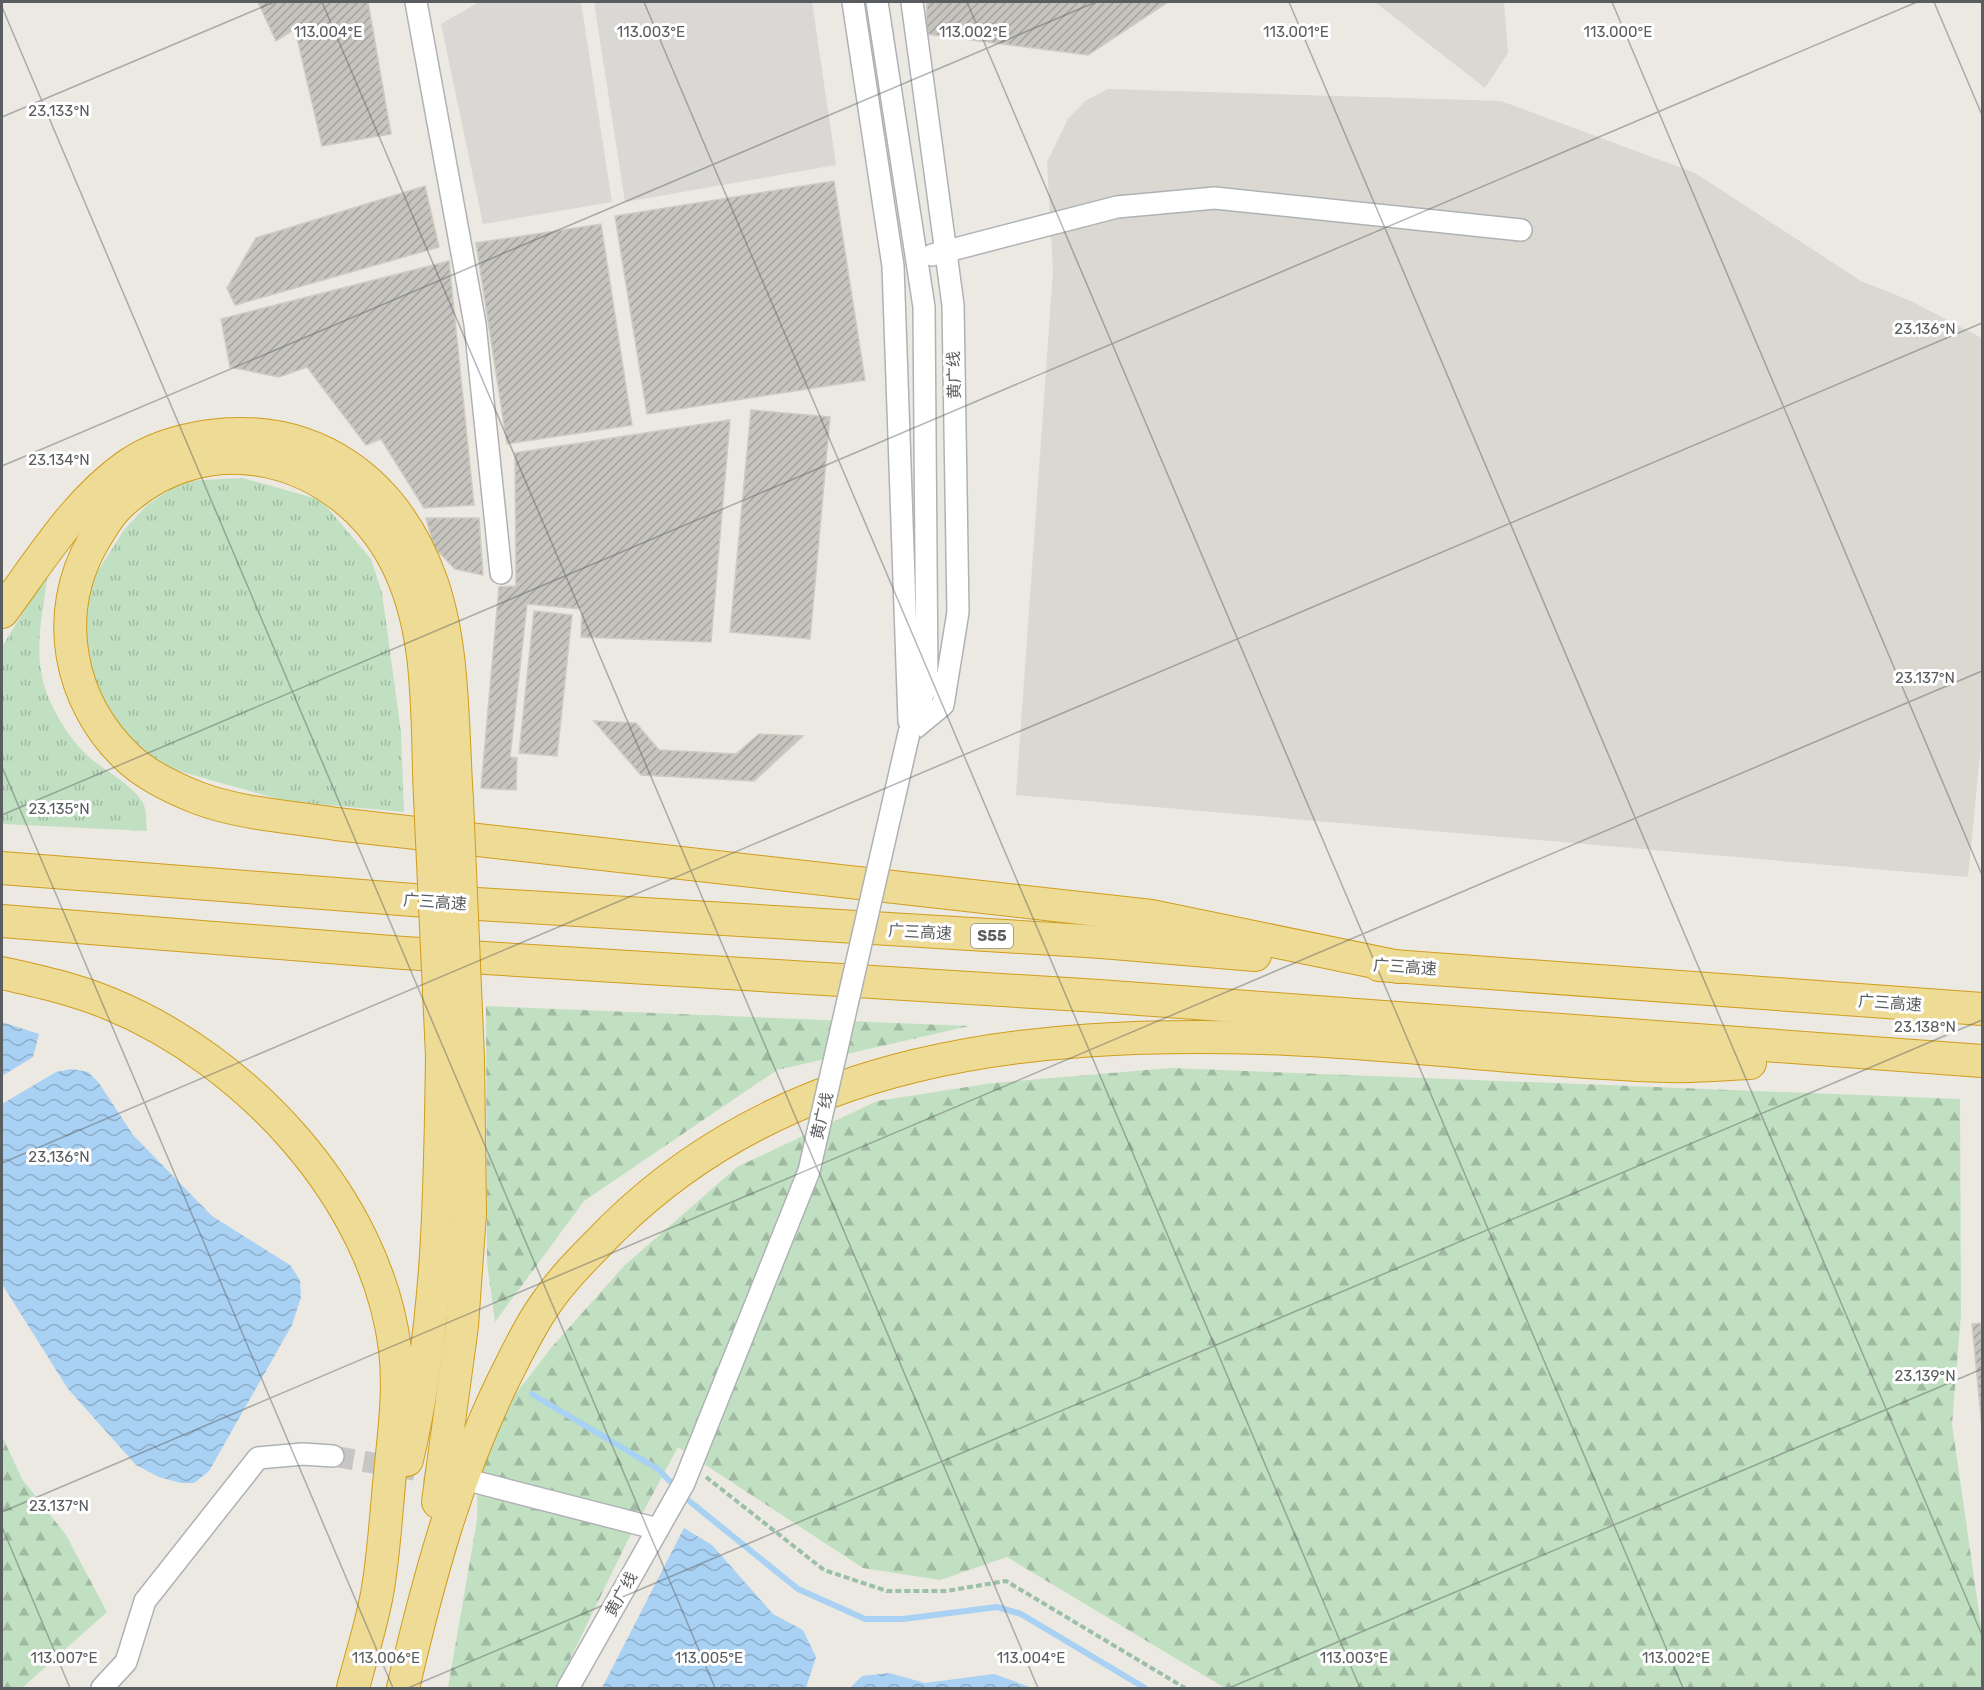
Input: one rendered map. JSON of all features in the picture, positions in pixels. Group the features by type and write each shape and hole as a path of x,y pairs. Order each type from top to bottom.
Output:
{"highway":[{"path":"2,612 71,519 102,485 130,463 159,449 191,439 234,433 272,435 309,446 346,465 390,503 413,540 431,580 444,625 444,799 455,1057 470,1214 462,1326 425,1595"},
{"path":"444,799 422,643 411,599 396,561 374,526 349,500 318,479 284,465 238,458 214,459 175,470 143,487 117,507 81,562 74,585 69,628 72,662 84,697 105,732 124,753 163,781 200,798 252,812 336,824 1151,916 1399,967"},
{"name":"广三高速","path":"2,868 413,900 1102,942 1399,967 1983,1009"},
{"path":"2,921 404,952 1099,996 1983,1062"},
{"path":"2,973 63,986 110,1004 197,1051 238,1081 272,1113 302,1148 354,1225 374,1270 388,1311 395,1350 397,1394 377,1593"},
{"path":"403,1689 425,1595 462,1473 486,1414 549,1298 633,1209 676,1173 726,1139 787,1108 843,1086 897,1069 967,1053 1048,1043 1152,1036 1268,1038 1667,1066 1890,1056"},
{"path":"353,1689 420,1407 432,1322 440,1201 455,1057"}],"street":[{"path":"416,2 475,324 501,573"},
{"path":"853,2 893,266 909,733"},
{"name":"黄广线","path":"568,1689 683,1482 810,1171 909,733 927,683 924,307 878,2"},
{"name":"黄广线","path":"909,733 943,705 958,612 953,305 912,2"},
{"path":"893,266 946,250 1117,207 1215,198 1521,230"},
{"path":"102,1689 126,1662 146,1601 258,1458 303,1454 333,1456"},
{"path":"472,1481 658,1529"}],"path":[{"path":"683,1482 824,1570 887,1591 946,1592 1006,1581 1185,1689"}],"shaded area":[{"path":"479,2 581,2 612,202 483,224 441,24"},
{"path":"594,2 812,2 836,165 625,202"},
{"path":"1375,2 1504,2 1508,53 1485,88"},
{"path":"1108,89 1501,101 1695,173 1861,281 1911,301 1982,338 1982,735 1968,877 1016,795 1053,271 1047,162 1068,119 1085,101"}],"green space":[{"path":"243,478 321,500 371,559 382,593 401,732 404,812 285,801 168,768 150,757 126,733 107,708 94,680 86,633 87,588 124,530 147,505 183,481"},
{"path":"48,571 39,642 41,670 47,694 60,721 78,745 91,758 131,788 143,803 147,831 2,824 2,647"},
{"path":"486,1006 969,1026 777,1070 584,1201 495,1322 487,1263"},
{"path":"1171,1068 1960,1099 1961,1314 1952,1424 1982,1633 1982,1688 1225,1688 1007,1557 940,1580 863,1568 678,1447 625,1546 556,1688 448,1688 477,1520 478,1465 492,1425 551,1348 625,1265 737,1167 877,1101 993,1083"},
{"path":"2,1436 22,1479 66,1535 107,1612 22,1688 2,1688"}],"water":[{"path":"2,1022 39,1034 33,1057 2,1076"},
{"path":"72,1069 88,1072 99,1083 133,1135 212,1216 290,1265 300,1280 301,1297 292,1325 209,1471 194,1483 181,1483 159,1477 136,1465 68,1389 2,1284 2,1104 56,1072"},
{"path":"684,1528 712,1545 773,1614 803,1630 816,1657 806,1688 602,1688"},
{"path":"889,1673 925,1683 994,1674 1033,1688 850,1688 862,1676"}],"building":[{"path":"258,2 368,2 391,134 322,146 295,29 276,41"},
{"path":"927,2 1168,2 1088,55 926,34"},
{"path":"834,181 865,380 647,414 615,216"},
{"path":"425,186 439,247 235,305 227,288 256,238"},
{"path":"601,224 632,425 507,444 476,243"},
{"path":"449,261 474,505 424,508 381,439 366,445 307,367 279,377 230,367 221,319"},
{"path":"751,410 830,417 810,639 730,632"},
{"path":"730,420 711,642 581,637 582,609 527,604 510,757 517,758 516,790 481,788 499,587 516,586 515,453"},
{"path":"426,518 479,518 483,575 455,569 434,547"},
{"path":"534,611 572,615 557,756 519,753"},
{"path":"594,721 636,723 659,750 736,754 759,734 803,736 754,781 641,775"},
{"path":"1982,1323 1982,1428 1972,1324"}],"waterway":[{"path":"532,1394 658,1469 688,1500 798,1589 865,1619 903,1619 997,1607 1021,1614 1145,1688"}],"tunnel":[{"path":"333,1456 454,1477"}]}
